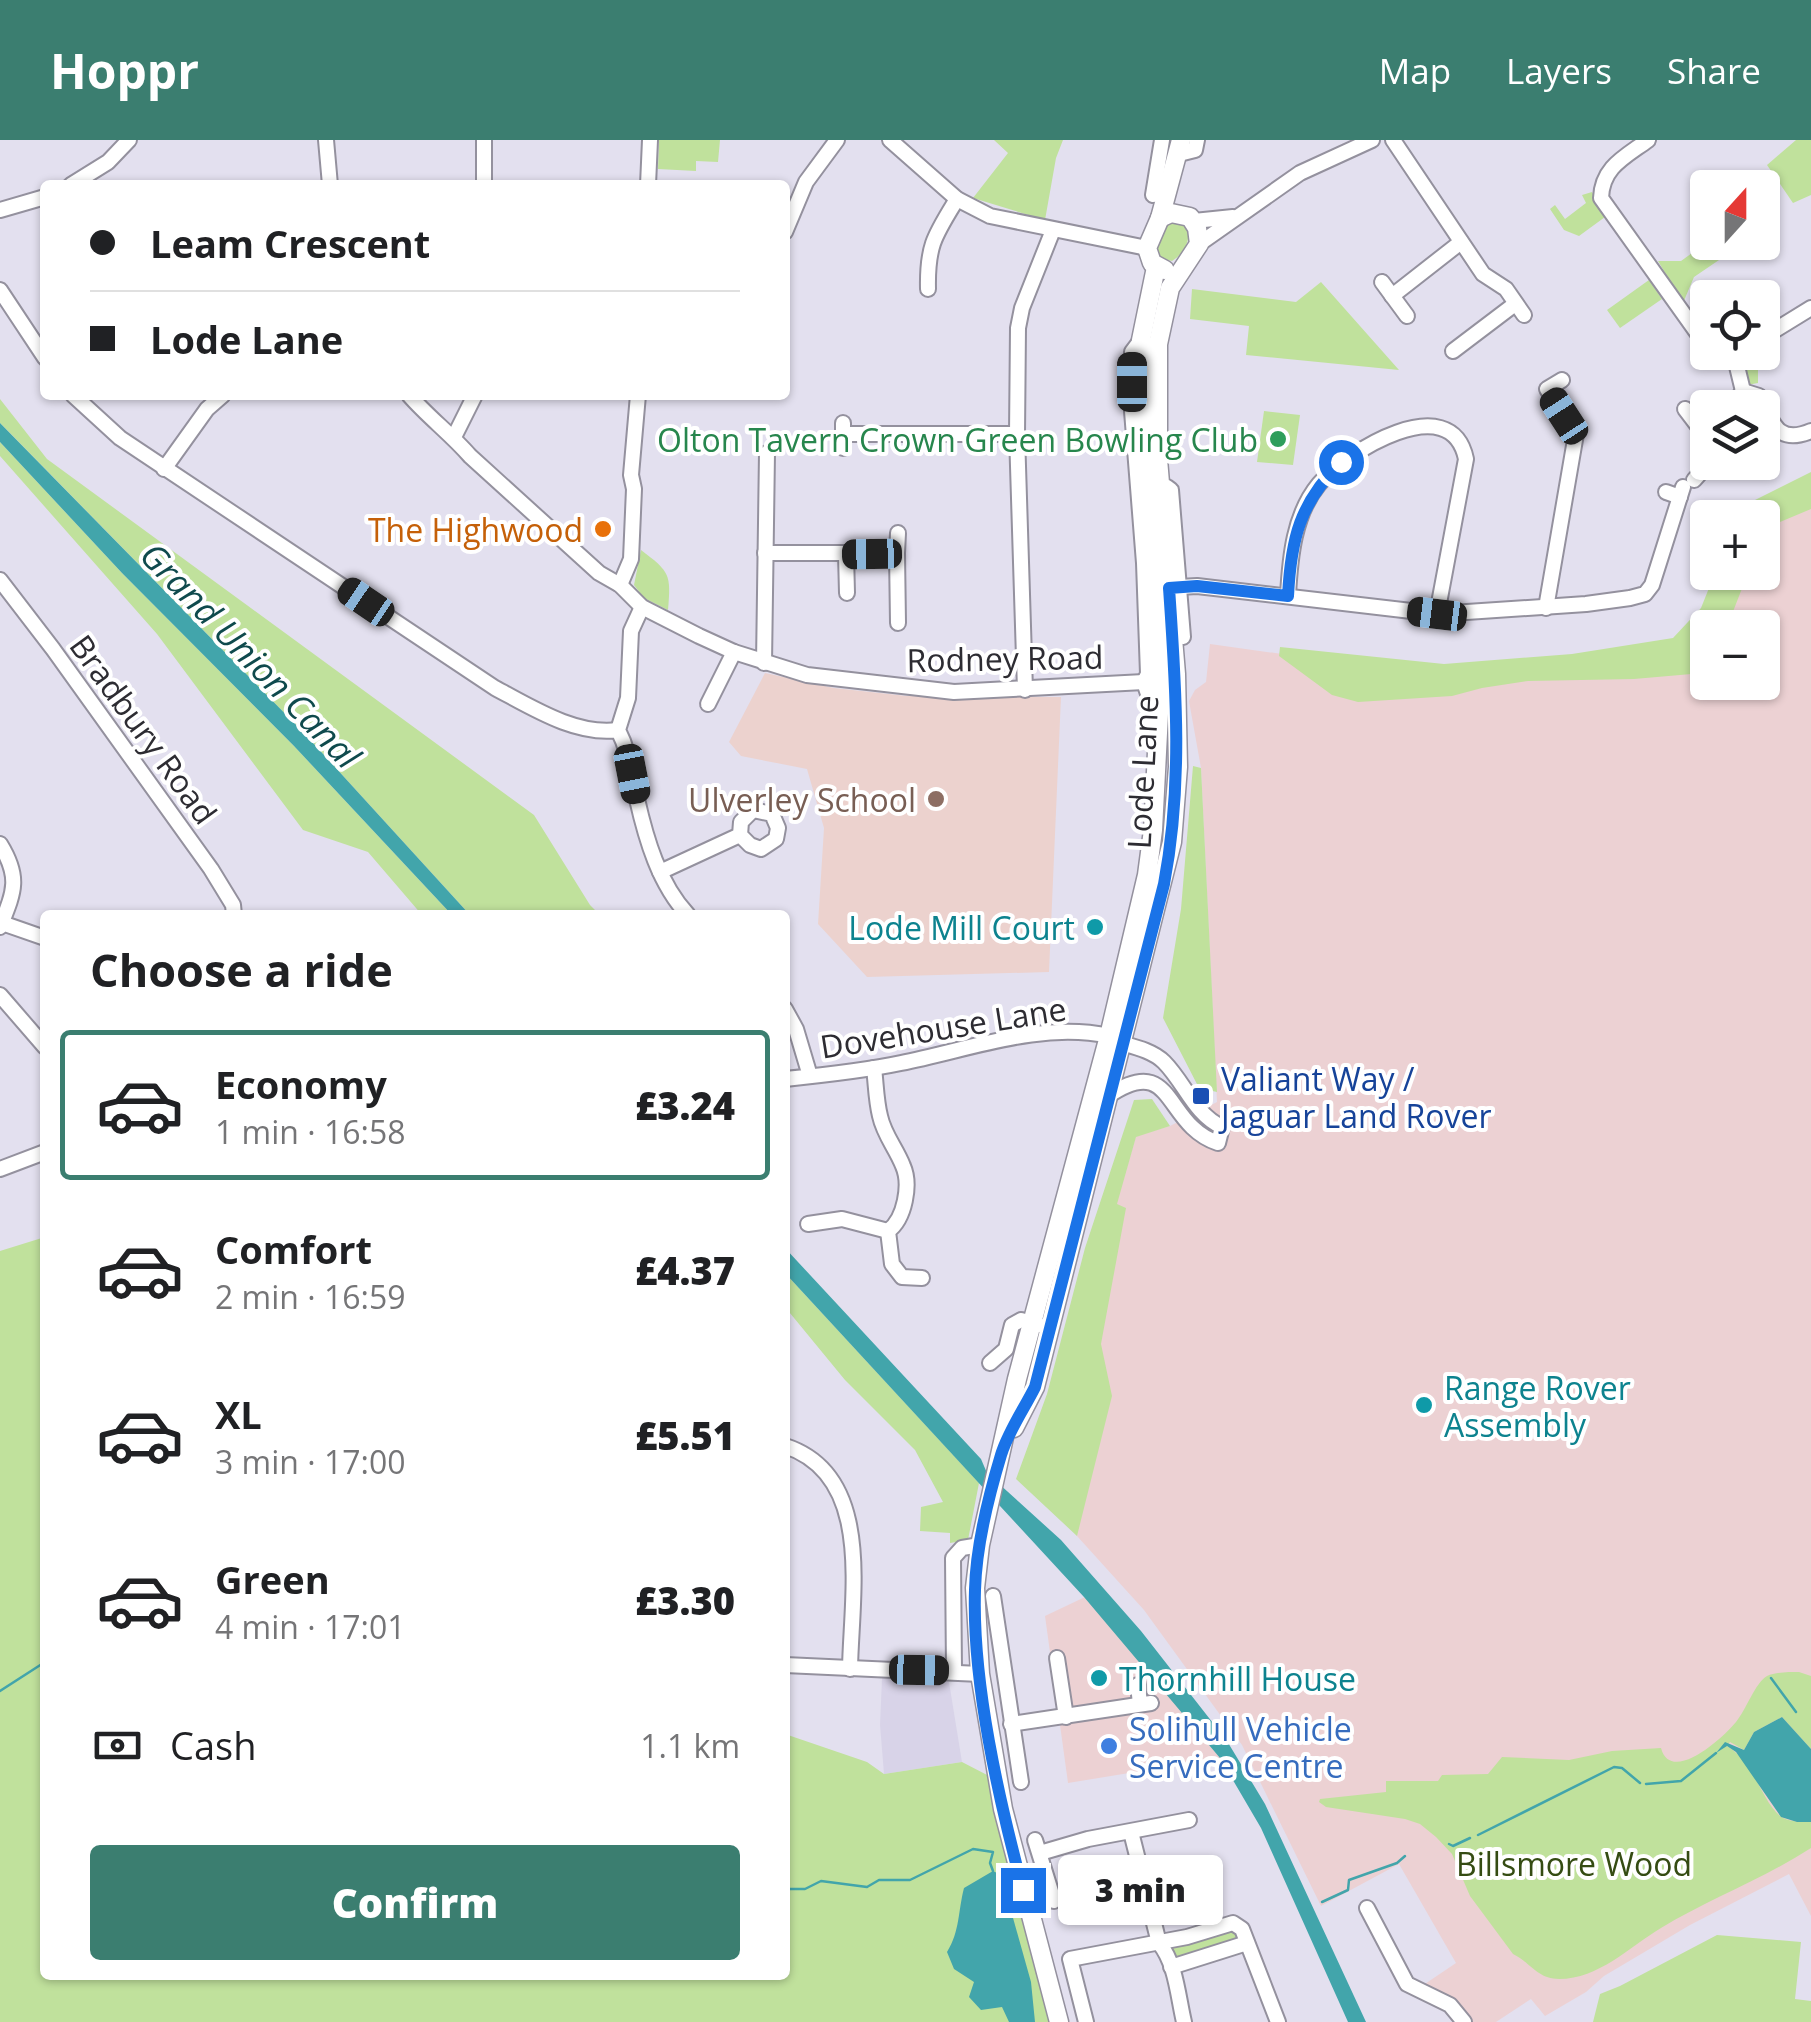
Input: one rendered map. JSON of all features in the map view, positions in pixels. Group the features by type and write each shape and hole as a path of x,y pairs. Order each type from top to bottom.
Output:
{"main road":[{"path":"1179,152 1187,216 1199,244 1181,268 1166,270 1156,266 1147,248 1179,152"},
{"path":"1160,218 1187,216"},
{"name":"Lode Lane","path":"1042,1326 1115,1039 1147,875 1157,785 1168,588 1141,340 1156,266"},
{"name":"Lode Lane","path":"1060,2022 1014,1857 992,1747 980,1674 975,1588 980,1545 1000,1460 1108,1096 1115,1039 1164,884 1172,842 1178,766 1157,412 1158,344 1170,288 1181,268"}],"street":[{"path":"80,180 108,162 129,140"},
{"path":"326,140 330,180"},
{"path":"484,140 484,180"},
{"path":"648,180 650,140"},
{"path":"790,220 806,182 838,140"},
{"path":"890,140 957,199 990,216 1147,248"},
{"path":"1153,195 1162,140"},
{"path":"1179,152 1195,150 1197,140"},
{"path":"1199,244 1300,174 1372,140"},
{"path":"1393,140 1484,274 1506,290 1519,309 1480,339 1453,352"},
{"path":"1648,140 1609,169 1602,182 1602,198 1690,323"},
{"path":"0,210 40,198"},
{"path":"929,289 931,245 957,199"},
{"path":"1187,216 1237,216"},
{"path":"1025,690 1016,434 1022,308 1053,230"},
{"path":"1392,296 1461,242"},
{"path":"1382,282 1407,316"},
{"path":"0,290 40,350"},
{"path":"1780,327 1811,308"},
{"name":"Lode Lane","path":"1141,340 1132,352 1132,392 1144,562 1148,674 1144,682 1150,700 1151,777 1157,785"},
{"path":"1739,370 1743,390"},
{"path":"1546,608 1576,434 1547,390 1562,380"},
{"path":"80,400 120,438 164,469 495,688 575,724 618,730"},
{"path":"164,469 207,409 218,400"},
{"path":"413,400 598,574 620,585 642,608 631,631 628,698 618,730 631,760 636,798 660,872 685,910"},
{"path":"454,437 472,400"},
{"path":"620,585 631,559 631,476 638,400"},
{"path":"1686,409 1690,414"},
{"path":"1288,596 1294,537 1304,507 1318,485 1366,445 1414,427 1432,427 1452,434 1464,447 1466,459 1437,614"},
{"path":"1780,428 1793,439 1811,431"},
{"path":"843,435 1016,434"},
{"path":"764,663 767,453"},
{"path":"1183,637 1168,588 1288,596 1437,614 1546,608 1644,594 1652,585 1681,489 1691,480"},
{"path":"898,533 898,622"},
{"path":"766,554 897,553"},
{"path":"846,554 847,593"},
{"name":"Bradbury Road","path":"0,580 54,649 211,870 234,910"},
{"name":"Rodney Road","path":"642,608 734,652 807,675 954,692 1144,682"},
{"path":"708,704 734,652"},
{"path":"660,872 740,835"},
{"path":"0,844 15,876 1,925 40,937"},
{"path":"0,995 40,1040"},
{"path":"790,1018 810,1076"},
{"name":"Dovehouse Lane","path":"790,1078 874,1068 1050,1032 1086,1031 1115,1039"},
{"path":"1108,1096 1129,1082 1145,1080 1160,1087 1190,1127 1218,1143 1222,1127 1212,1123 1194,1105 1161,1059 1115,1039"},
{"path":"818,1227 842,1219 888,1231 898,1224 902,1213 905,1170 889,1143 880,1116 874,1068"},
{"path":"0,1169 40,1154"},
{"path":"888,1231 895,1272 916,1282"},
{"path":"990,1363 1006,1350 1012,1324 1022,1320 1042,1326"},
{"path":"790,1449 810,1460 834,1482 846,1505 852,1528 850,1669"},
{"name":"Lode Lane","path":"954,1671 953,1558 962,1548 980,1545"},
{"path":"994,1596 1020,1782"},
{"path":"1057,1658 1066,1717"},
{"path":"790,1665 980,1674"},
{"path":"1011,1724 1146,1703 1138,1686"},
{"path":"986,1708 1008,1705"},
{"path":"992,1747 1014,1744"},
{"path":"1054,1901 1038,1847 1190,1819"},
{"path":"1131,1832 1184,2022"},
{"path":"1367,1908 1407,1984 1450,2005 1464,2022"},
{"path":"1086,2022 1070,1959 1233,1923 1242,1929 1278,2022"},
{"path":"1171,1967 1247,1943"}],"shaded area":[{"path":"1811,480 1811,1916 1789,1874 1690,1925 1545,2016 1531,1999 1496,2022 1457,2022 1448,2009 1413,1992 1456,1963 1399,1864 1321,1906 1242,1745 1144,1610 1077,1536 1080,1442 1116,1205 1136,1136 1170,1126 1217,1102 1201,768 1189,701 1206,682 1210,644 1425,674 1690,641 1690,700 1780,700 1780,610 1705,610 1715,590 1780,590 1780,504"},
{"name":"Ulverley School","path":"765,673 834,688 907,696 1061,697 1049,972 867,977 818,924 824,828 807,769 741,756 729,742"},
{"path":"1085,1597 1221,1758 1068,1783 1045,1616"},
{"path":"882,1678 940,1678 949,1682 962,1762 884,1774"}],"green space":[{"path":"659,140 720,140 718,162 696,161 696,171 658,169"},
{"path":"994,140 1063,140 1045,220 973,198 1008,153"},
{"path":"1796,140 1811,140 1811,195 1793,203 1780,184 1780,170 1770,170 1767,165"},
{"path":"1592,192 1605,217 1579,236 1564,230 1550,209 1555,205 1565,219 1586,203 1582,195"},
{"path":"1171,220 1187,224 1188,235 1184,250 1172,261 1160,258 1154,244"},
{"path":"1690,255 1690,260 1719,260 1690,280 1683,303 1658,261 1681,261"},
{"path":"1649,280 1662,299 1620,328 1607,310"},
{"path":"1321,282 1399,370 1246,355 1249,326 1190,319 1192,289 1296,302"},
{"path":"1743,370 1758,370 1758,383 1747,385"},
{"path":"0,399 47,459 534,815 595,910 465,910 303,732 0,423"},
{"name":"Olton Tavern Crown Green Bowling Club","path":"1264,411 1300,415 1293,465 1257,462"},
{"path":"0,442 447,910 418,910 368,852 303,830 157,634 0,456"},
{"path":"1811,472 1811,509 1780,522 1780,500 1755,500"},
{"path":"641,550 666,575 668,610 644,598 634,585"},
{"path":"1708,590 1741,590 1734,610 1701,608"},
{"path":"1690,620 1690,674 1528,681 1452,696 1358,702 1332,695 1279,656 1280,647 1444,664 1572,654 1673,638"},
{"path":"1193,766 1201,768 1217,1092 1199,1088 1163,1018 1181,909"},
{"path":"1152,1099 1170,1126 1136,1137 1117,1204 1126,1208 1101,1344 1112,1396 1077,1536 1016,1479 1047,1394 1085,1248 1134,1100"},
{"path":"40,1239 40,1980 790,1980 790,1736 867,1762 884,1774 962,1762 991,1777 1053,2022 0,2022 0,1251"},
{"path":"790,1278 979,1483 968,1540 950,1543 950,1533 920,1531 921,1507 943,1502 915,1450 845,1380 790,1313"},
{"name":"Billsmore Wood","path":"1799,1672 1811,1676 1811,1749 1782,1717 1754,1732 1744,1750 1730,1742 1727,1746 1745,1762 1780,1816 1811,1822 1811,1848 1661,1928 1613,1961 1574,1978 1545,1976 1513,1954 1470,1896 1452,1854 1420,1824 1326,1807 1319,1802 1386,1792 1386,1781 1438,1781 1442,1775 1488,1774 1502,1757 1569,1760 1612,1751 1661,1748 1675,1762 1686,1760 1729,1729 1767,1676"},
{"path":"1230,1927 1239,1932 1235,1941 1179,1958 1171,1950 1171,1947"},
{"path":"1717,1935 1801,1942 1795,1999 1811,2001 1811,2022 1593,2022 1600,1994"}],"water":[{"path":"0,423 303,732 465,910 447,910 0,442"},
{"path":"790,1253 981,1459 987,1473 1061,1540 1141,1631 1227,1741 1265,1804 1366,2022 1348,2022 1261,1828 1220,1758 1084,1597 790,1278"},
{"path":"1782,1717 1811,1749 1811,1822 1781,1817 1736,1752 1727,1746 1716,1753 1725,1742 1744,1750 1754,1732"},
{"path":"993,1871 1001,1875 1031,1982 1035,2022 1009,2022 1002,2007 981,2010 969,1997 974,1982 954,1969 947,1952 957,1929 964,1888"}],"waterway":[{"path":"0,1691 40,1665"},
{"path":"1771,1678 1796,1712"},
{"path":"1646,1784 1681,1781 1716,1753"},
{"path":"1478,1835 1614,1767 1622,1768 1640,1783"},
{"path":"1449,1844 1453,1846 1470,1838"},
{"path":"790,1889 805,1889 821,1881 867,1887 879,1880 910,1880 973,1849 993,1852 993,1871"},
{"path":"1322,1902 1348,1890 1349,1880 1397,1863 1405,1856"}],"place":[{"name":"Olton Tavern Crown Green Bowling Club","path":"1278,439"},
{"name":"The Highwood","path":"603,529"},
{"name":"Ulverley School","path":"936,799"},
{"name":"Lode Mill Court","path":"1095,927"},
{"name":"Valiant Way / Jaguar Land Rover","path":"1201,1096"},
{"name":"Range Rover Assembly","path":"1424,1405"},
{"name":"Thornhill House","path":"1099,1678"},
{"name":"Solihull Vehicle Service Centre","path":"1109,1746"}],"route":[{"path":"1023,1890 1003,1809 980,1674 975,1588 980,1545 1002,1451 1035,1387 1164,884 1178,766 1169,588 1197,586 1288,596 1294,537 1304,507 1318,485 1341,462"}],"water label":[{"name":"Grand Union Canal","path":"251,655"}]}
